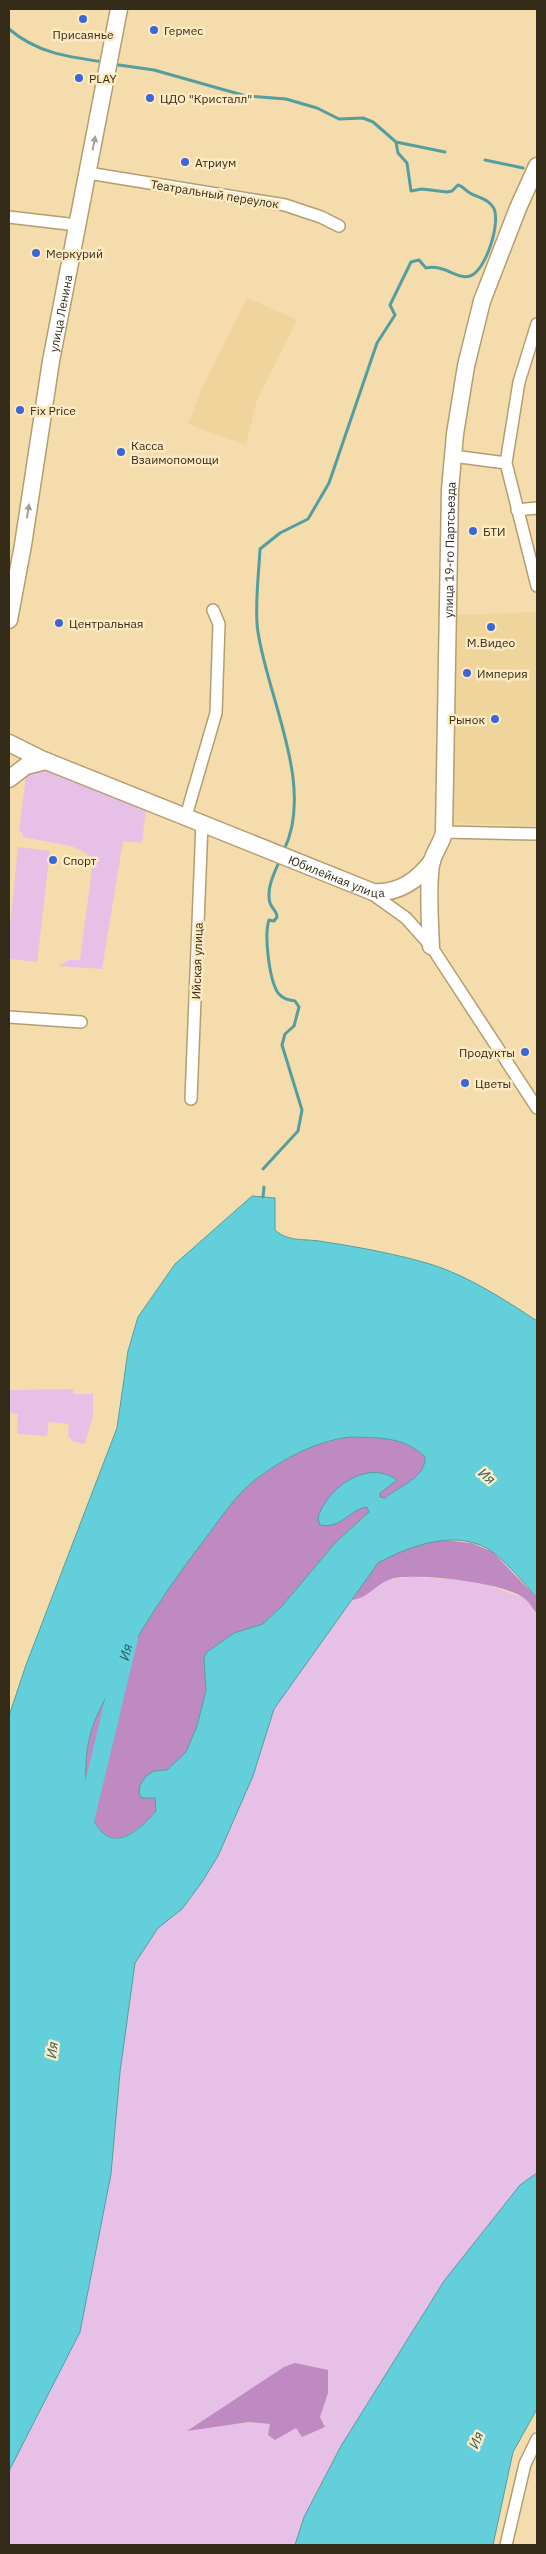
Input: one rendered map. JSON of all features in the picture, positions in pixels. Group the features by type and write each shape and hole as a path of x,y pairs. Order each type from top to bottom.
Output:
{"street":[{"name":"улица Ленина","path":"9,620 15,558 117,10"},
{"name":"улица 19-го Партсъезда","path":"431,946 429,918 432,861 442,843 444,832 450,490 453,456 466,366 475,324 489,281 537,166"},
{"name":"Театральный переулок","path":"88,173 285,205 321,217 338,226"},
{"path":"9,217 77,225"},
{"path":"537,324 519,382 506,463 516,510 537,586"},
{"path":"453,456 506,463"},
{"path":"516,510 537,508"},
{"path":"186,816 216,713 219,624 213,610"},
{"name":"Юбилейная улица","path":"9,743 46,761 254,843 365,890 399,911 431,946 537,1108"},
{"path":"9,780 17,771 26,766 46,761"},
{"name":"Ийская улица","path":"191,1099 202,823"},
{"path":"444,832 537,834"},
{"path":"365,890 395,891 414,879 432,861"},
{"path":"9,1017 81,1022"},
{"path":"506,2545 525,2464 537,2439"}],"shaded area":[{"path":"247,298 297,320 257,400 246,445 188,424 203,386"},
{"name":"Рынок","path":"537,612 537,826 450,823 457,615"},
{"path":"47,769 146,809 142,843 123,841 102,969 58,966 69,960 80,960 92,868 90,858 86,853 71,846 22,837 23,833 19,832 26,776 32,772"},
{"path":"18,847 50,851 37,962 9,959 9,935"},
{"path":"73,1389 73,1394 93,1394 93,1416 85,1444 71,1441 71,1438 68,1437 69,1424 49,1422 47,1436 17,1434 18,1414 9,1413 9,1390"},
{"path":"350,1437 380,1438 408,1445 425,1457 424,1464 421,1471 411,1481 385,1498 380,1497 380,1493 397,1480 373,1473 352,1514 358,1508 367,1507 369,1512 335,1543 283,1605 263,1624 234,1633 207,1652 204,1658 206,1690 197,1726 186,1752 167,1770 154,1771 148,1796 155,1798 156,1811 134,1831 116,1838 103,1833 93,1819 88,1799 87,1753 91,1732 97,1715 121,1667 143,1628 194,1553 248,1486 265,1472 300,1452 325,1442"},
{"path":"444,1540 472,1543 493,1552 537,1598 537,1614 525,1599 515,1593 481,1584 439,1578 403,1577 391,1579 363,1597 352,1600 377,1564 383,1559 399,1551"},
{"path":"413,1577 468,1580 487,1585 525,1598 537,1614 537,2173 520,2185 444,2281 341,2446 304,2517 295,2545 9,2545 9,2471 111,2174 120,2072 135,1963 158,1928 182,1909 218,1856 253,1776 274,1709 352,1600 364,1596 382,1582","holes":["328,2393 320,2417 325,2427 296,2428 268,2435 271,2424 249,2422 188,2430"]},
{"path":"295,2363 328,2370 328,2393 320,2417 325,2427 302,2437 296,2428 275,2440 268,2435 270,2424 249,2422 187,2431 284,2367"}],"water":[{"path":"252,1196 275,1198 275,1230 286,1237 366,1249 433,1265 473,1282 537,1321 537,1598 506,1563 481,1545 451,1540 420,1545 405,1550 378,1563 274,1709 253,1776 218,1856 182,1909 158,1928 135,1963 120,2072 111,2174 80,2332 9,2471 9,1716 26,1665 117,1428 128,1351 138,1317 175,1264","holes":["350,1437 380,1438 408,1445 425,1457 424,1464 421,1471 411,1481 385,1498 380,1497 380,1493 397,1480 385,1474 373,1473 349,1480 330,1497 322,1507 318,1518 320,1525 335,1524 355,1511 367,1507 369,1512 335,1543 283,1605 263,1624 234,1633 207,1652 204,1658 206,1690 197,1726 186,1752 167,1770 154,1771 146,1776 140,1785 139,1794 142,1798 155,1798 156,1811 134,1832 116,1838 103,1833 93,1819 88,1799 87,1753 91,1732 97,1715 121,1667 155,1609 224,1513 255,1480 276,1465 300,1452 325,1442"]},
{"path":"537,2173 537,2409 513,2452 493,2545 295,2545 304,2517 341,2446 444,2281 520,2185"}],"waterway":[{"path":"9,29 42,49 66,56 104,62"},
{"path":"112,64 154,70 246,96 286,99 317,108 339,119 363,118 373,122 396,142 398,153 407,163 411,191 422,189 447,192 452,191 458,185 488,202 493,207 495,213 494,233 487,255 482,265 470,276 460,276 439,268 426,268 419,260 411,262 390,305 395,315 377,343 329,483 308,519 280,533 260,549 257,602 258,632 292,771 294,798 292,825 284,850"},
{"path":"396,142 445,152"},
{"path":"485,160 523,168"},
{"path":"263,1169 298,1131 302,1110 282,1045 285,1034 294,1026 299,1007 295,1001 286,999 278,993 272,978 267,946 269,920 274,921 277,917 270,903 269,892 280,860"},
{"path":"263,1197 264,1187"},
{"name":"Ия","path":"83,1829 129,1638"}],"place":[{"name":"Присаянье","path":"83,19"},
{"name":"Гермес","path":"154,30"},
{"name":"PLAY","path":"79,78"},
{"name":"ЦДО \"Кристалл\"","path":"150,98"},
{"name":"Атриум","path":"185,162"},
{"name":"Меркурий","path":"36,253"},
{"name":"Fix Price","path":"20,410"},
{"name":"Касса Взаимопомощи","path":"121,452"},
{"name":"БТИ","path":"473,531"},
{"name":"Центральная","path":"59,623"},
{"name":"М.Видео","path":"491,627"},
{"name":"Империя","path":"467,673"},
{"name":"Рынок","path":"495,719"},
{"name":"Спорт","path":"53,860"},
{"name":"Продукты","path":"525,1052"},
{"name":"Цветы","path":"465,1083"}]}
